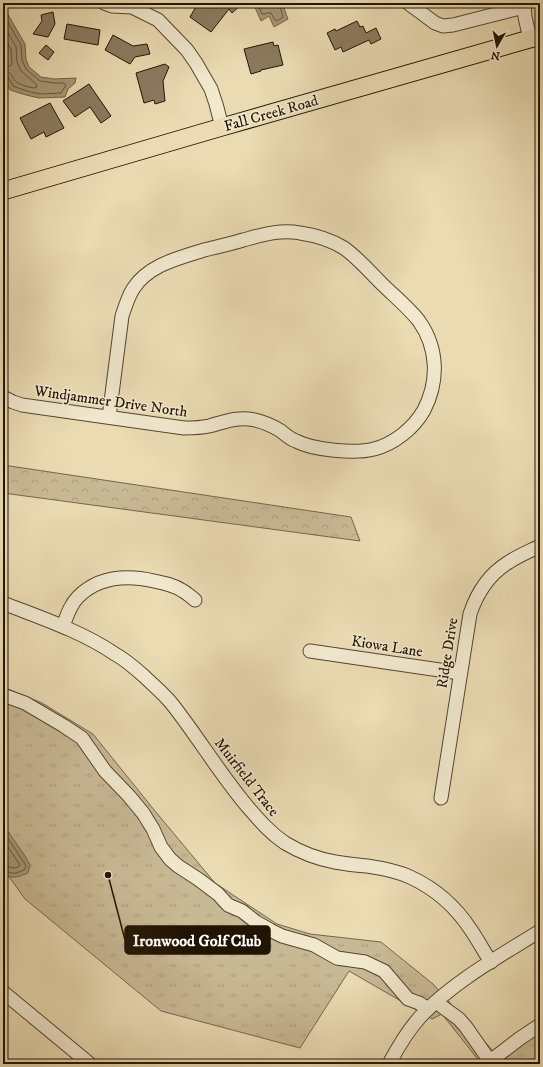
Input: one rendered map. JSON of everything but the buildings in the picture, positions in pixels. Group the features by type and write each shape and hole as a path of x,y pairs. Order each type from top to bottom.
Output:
{"main road":[{"name":"Fall Creek Road","path":"3,191 535,38"}],"street":[{"path":"104,3 112,6 132,7 158,20 192,57 205,77 211,89 222,127"},
{"path":"408,3 435,23 443,26 453,25 524,5 525,18 535,38"},
{"name":"Windjammer Drive North","path":"3,397 22,405 184,428 209,426 227,420 242,418 255,420 267,424 294,441 311,446 359,452 375,449 392,442 410,429 421,416 430,399 434,381 434,364 429,342 418,321 357,259 344,248 313,235 298,232 271,233 214,247 166,263 150,272 133,289 122,316 109,417"},
{"name":"Ridge Drive","path":"441,798 470,614 474,603 485,583 501,567 540,546"},
{"path":"62,626 71,606 78,597 91,587 106,580 124,577 168,584 183,591 195,600"},
{"name":"Muirfield Trace","path":"3,604 62,626 91,639 116,654 156,687 171,704 235,792 262,824 272,833 291,846 314,856 334,862 368,866 409,876 441,896 457,912 471,929 491,962"},
{"name":"Kiowa Lane","path":"310,651 460,674"},
{"path":"3,695 25,703 82,738 105,771 143,813 153,829 161,847 170,859 218,894 228,905 242,911 256,922 282,936 314,945 338,958 365,962 384,971 408,999 419,1003 432,1005 459,1019 487,1057 494,1062 519,1039 540,1025"},
{"path":"389,1064 398,1046 420,1017 432,1005 452,988 540,931"},
{"path":"3,992 90,1064"}],"green space":[{"path":"3,465 351,517 360,541 3,493"},
{"path":"3,687 42,703 93,734 215,883 277,924 310,934 381,942 433,984 494,1052 540,1018 540,1064 480,1064 480,1062 442,1014 432,1019 349,971 300,1048 161,1011 25,899 10,878 3,873"}],"water":[{"path":"253,3 282,3 288,19 274,27 269,16 261,21"},
{"path":"3,6 25,44 26,59 29,67 41,77 54,79 76,78 75,83 68,89 65,97 39,98 10,90 3,77"},
{"path":"3,824 30,865 28,873 18,877 10,877 3,873"}],"place":[{"name":"Ironwood Golf Club","path":"108,875"}]}
